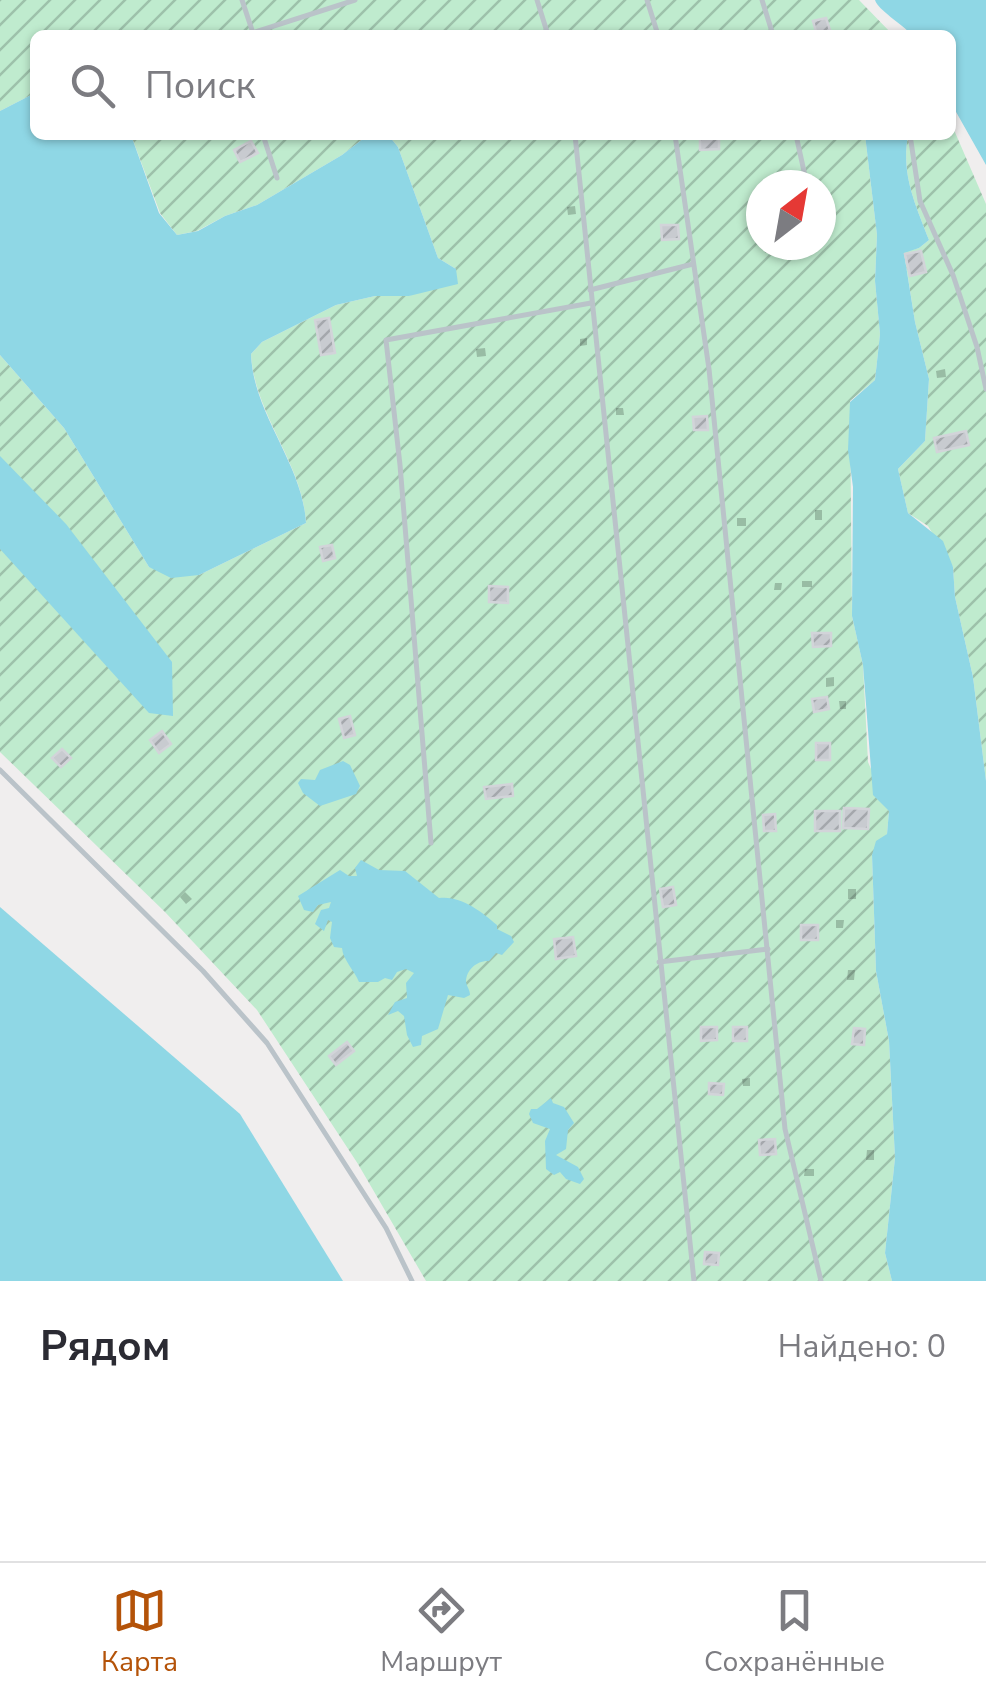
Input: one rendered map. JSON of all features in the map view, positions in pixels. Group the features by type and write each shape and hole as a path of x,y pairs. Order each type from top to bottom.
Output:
{"lane":[{"path":"242,0 248,30"},
{"path":"259,30 354,0"},
{"path":"536,0 546,30"},
{"path":"647,0 656,30"},
{"path":"762,0 771,30"},
{"path":"265,140 277,178"},
{"path":"575,140 694,1281"},
{"path":"677,140 711,387 785,1129 820,1281"},
{"path":"797,140 804,170"},
{"path":"911,140 920,200 953,276 977,347 986,389"},
{"path":"590,290 693,264"},
{"path":"431,843 402,484 386,340 591,303"},
{"path":"0,770 203,970 267,1043 355,1178 412,1281"},
{"path":"659,962 768,949"}],"green space":[{"path":"0,0 859,0 888,30 30,30 30,96 0,111"},
{"path":"956,135 986,204 986,781 973,677 955,597 953,567 928,526 908,513 898,469 925,441 929,379 904,252 929,240 914,201 907,140 956,140"},
{"path":"133,140 362,140 257,205 197,231 177,235 160,213"},
{"path":"392,140 866,140 877,235 875,281 880,334 875,380 850,401 852,616 863,665 868,762 889,811 887,834 872,855 876,971 889,1041 895,1158 885,1253 892,1281 426,1281 358,1164 257,1010 165,912 0,752 0,355 64,428 149,567 199,575 306,523 297,480 260,397 251,354 262,342 336,305 375,296 409,296 456,269 438,258"}],"water":[{"path":"875,0 986,0 986,165 956,112 956,30 906,30"},
{"path":"30,96 30,140 133,140 159,213 177,235 198,231 257,205 362,140 392,140 398,147 438,258 456,269 458,284 409,296 375,296 336,305 262,342 251,354 260,397 296,480 306,523 199,575 171,578 149,567 64,428 0,355 0,111"},
{"path":"866,140 907,140 908,176 929,240 904,253 929,379 925,441 898,469 908,513 943,541 953,567 955,597 973,677 986,781 986,1281 892,1281 885,1253 895,1158 889,1041 876,971 872,855 876,841 887,834 889,811 873,795 863,665 852,616 853,487 848,450 850,402 875,380 880,334 875,281 877,235"},
{"path":"0,456 66,524 172,662 173,716 149,713 0,549"},
{"path":"343,761 350,765 360,786 356,794 320,806 303,793 298,783 301,779 315,780 320,770"},
{"path":"361,860 379,870 405,871 439,898 470,905 514,942 502,955 496,953 489,961 470,969 466,982 470,995 448,995 438,1029 422,1036 421,1045 413,1047 404,1016 398,1011 388,1015 395,1002 407,998 406,983 414,973 406,969 397,972 392,980 359,982 342,948 334,947 330,938 332,922 328,920 324,931 315,924 321,910 329,908 331,902 318,905 313,912 304,910 298,896 340,870 357,876 355,868"},
{"path":"0,907 240,1114 343,1281 0,1281"},
{"path":"551,1098 564,1107 574,1123 568,1130 566,1149 556,1155 578,1167 584,1179 580,1184 546,1169 545,1141 550,1129 533,1123 529,1114"}],"building":[{"path":"826,18 830,30 816,30 813,21"},
{"path":"700,140 719,140 719,149 700,150"},
{"path":"251,141 258,153 240,162 234,150"},
{"path":"661,225 678,225 679,239 662,240"},
{"path":"921,251 926,272 910,276 905,254"},
{"path":"329,318 335,353 321,355 315,320"},
{"path":"707,416 708,430 694,430 693,417"},
{"path":"966,431 969,445 937,452 934,438"},
{"path":"332,545 335,558 323,561 320,547"},
{"path":"489,586 508,587 508,603 489,602"},
{"path":"812,633 831,633 831,646 813,647"},
{"path":"827,697 829,709 814,712 812,699"},
{"path":"350,716 355,735 344,738 339,719"},
{"path":"162,731 171,744 159,753 150,740"},
{"path":"816,743 830,743 830,760 816,760"},
{"path":"62,749 71,758 61,767 52,758"},
{"path":"512,784 513,796 486,799 484,787"},
{"path":"844,808 869,809 868,829 843,828"},
{"path":"815,811 840,811 840,831 815,831"},
{"path":"775,814 776,831 764,831 763,815"},
{"path":"673,887 676,905 663,907 660,889"},
{"path":"801,925 818,925 818,940 801,940"},
{"path":"573,937 576,956 556,959 554,939"},
{"path":"701,1027 717,1027 717,1040 701,1041"},
{"path":"733,1027 747,1027 747,1041 733,1041"},
{"path":"854,1028 865,1029 864,1045 852,1044"},
{"path":"347,1042 354,1051 336,1065 329,1056"},
{"path":"709,1083 724,1084 723,1095 709,1094"},
{"path":"775,1139 776,1154 760,1155 759,1140"},
{"path":"705,1252 719,1253 718,1265 704,1264"}]}
